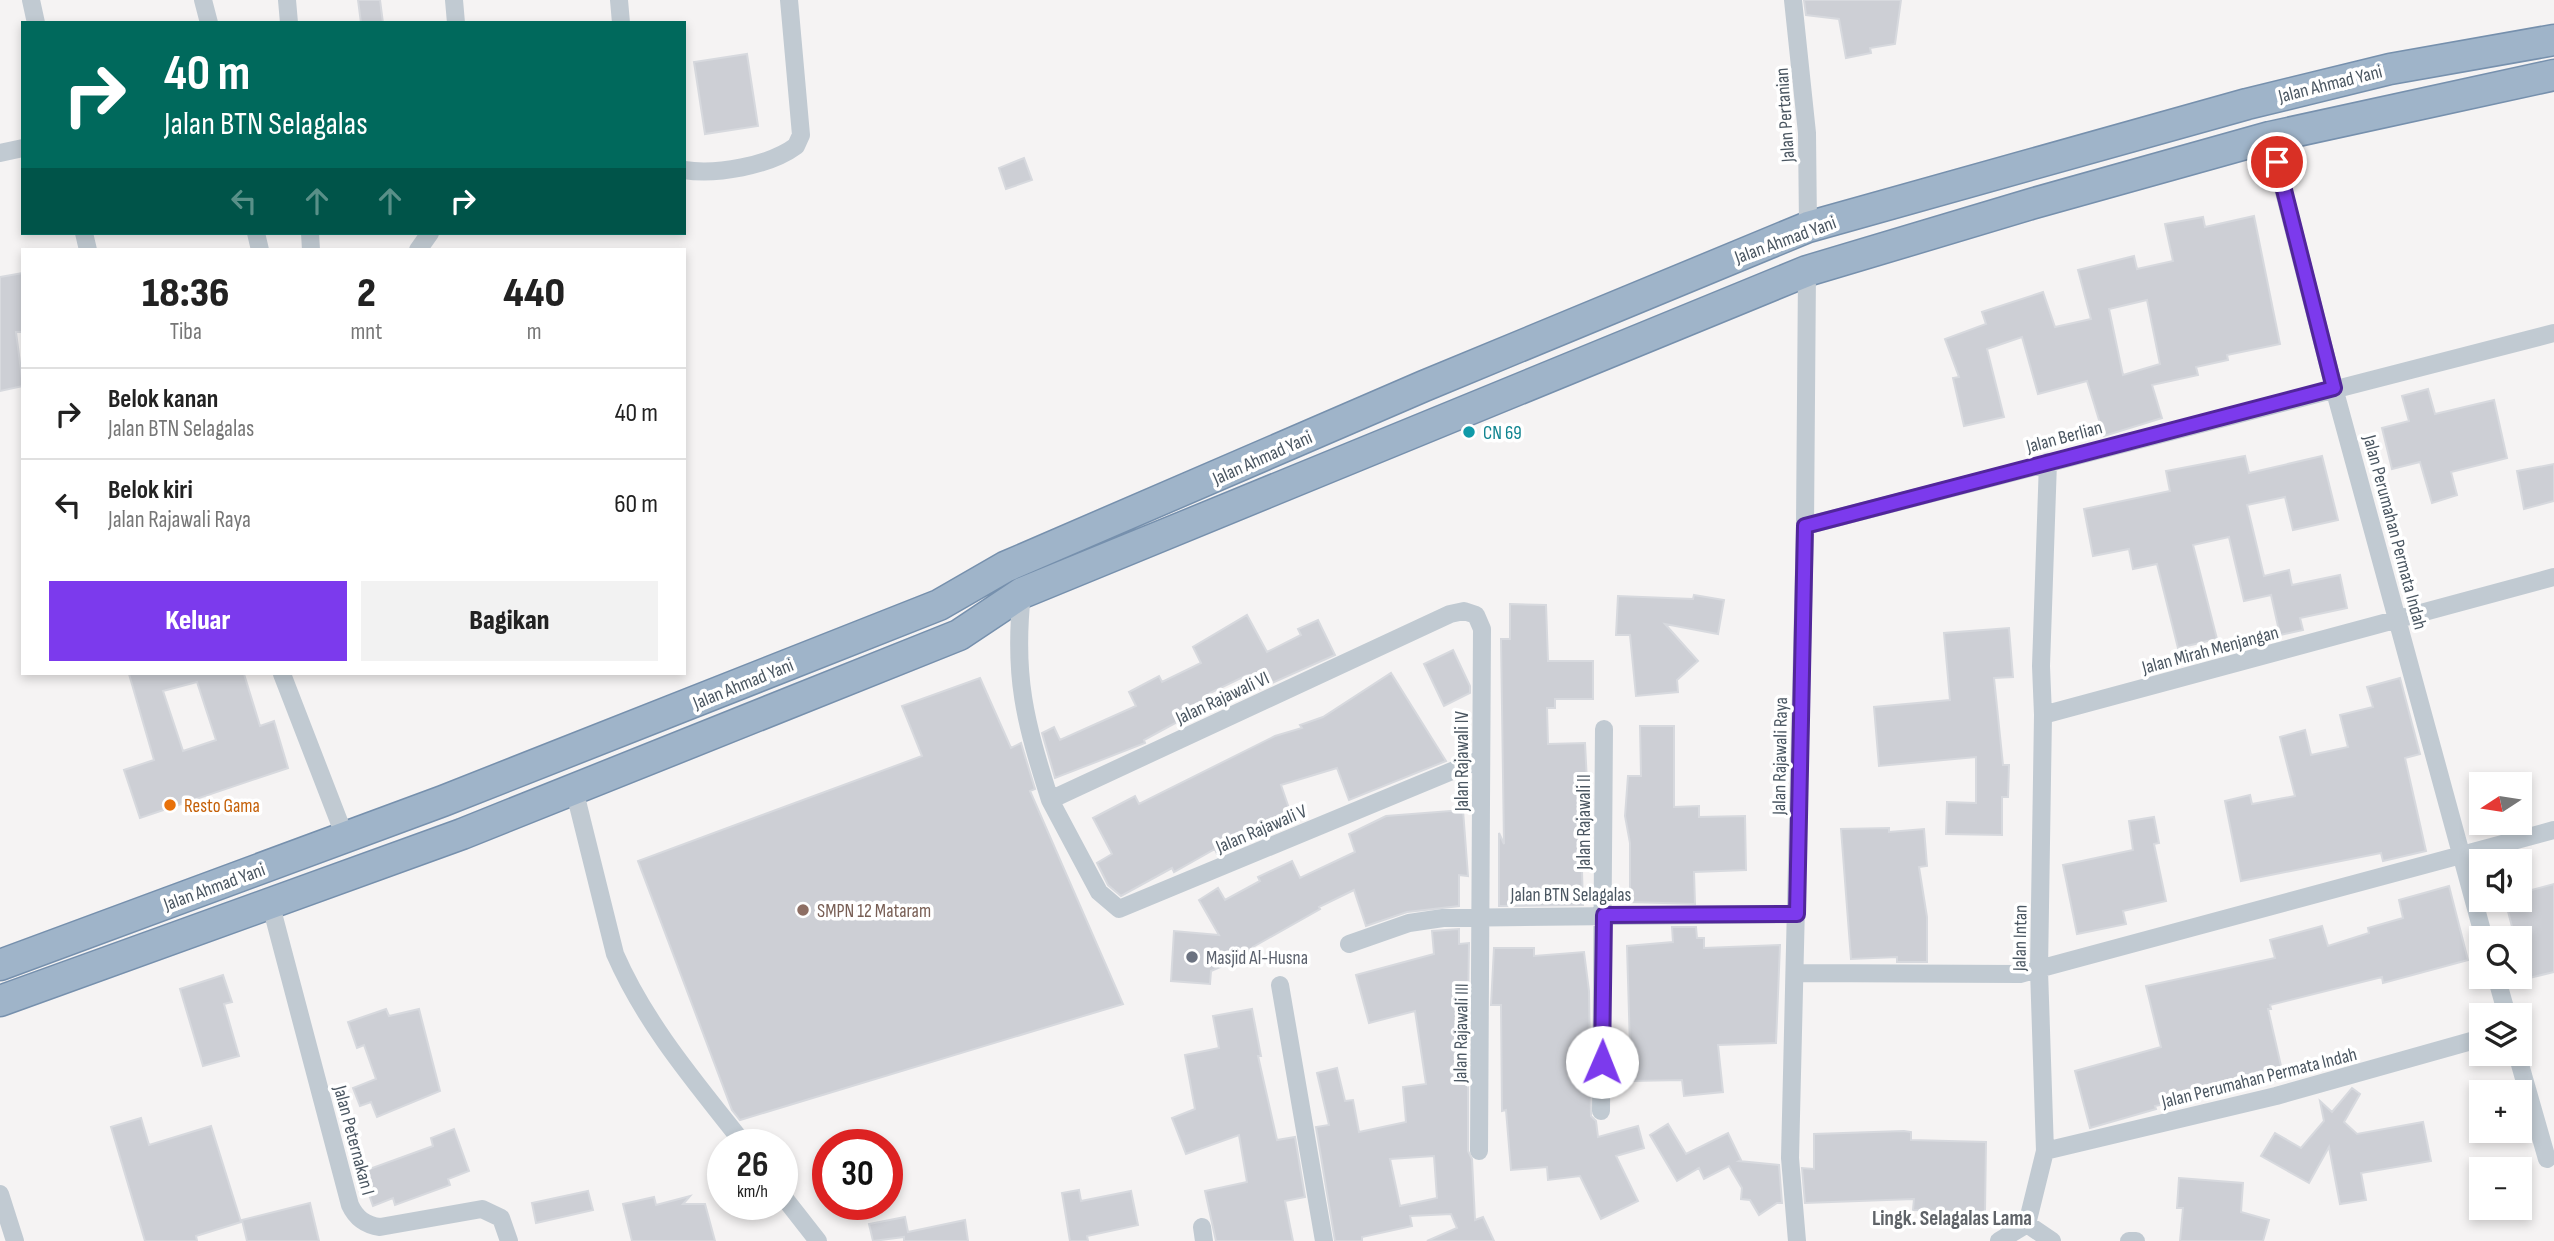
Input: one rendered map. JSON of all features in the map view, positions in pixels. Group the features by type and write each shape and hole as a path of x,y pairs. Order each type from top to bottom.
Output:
{"highway":[{"name":"Jalan Ahmad Yani","path":"2,964 443,801 939,605 1005,566 1424,386 1808,227 2247,104 2390,69 2554,40"},
{"path":"2,964 9,998 461,834 959,635 1016,596 1807,271 2270,137 2554,75"},
{"path":"443,801 461,834"}],"street":[{"path":"31,0 36,21"},
{"path":"204,0 209,21"},
{"path":"287,0 289,21"},
{"path":"454,0 456,21"},
{"path":"619,0 621,21"},
{"path":"686,170 709,174 725,172 796,146 801,135 789,0"},
{"name":"Jalan Pertanian","path":"1793,0 1807,133 1808,227"},
{"name":"Jalan Perumahan Permata Indah","path":"2270,137 2334,388 2480,926"},
{"path":"0,153 21,148"},
{"name":"Jalan Rajawali Raya","path":"1797,1241 1790,1158 1805,526 1807,271"},
{"name":"Jalan Berlian","path":"1805,526 2554,333"},
{"name":"Jalan Intan","path":"2045,1151 2039,970 2043,720 2041,666 2048,462"},
{"name":"Jalan Mirah Menjangan","path":"2043,720 2554,577"},
{"path":"1016,596 1018,677 1026,719 1050,800"},
{"name":"Jalan Rajawali VI","path":"1050,800 1450,614 1471,611"},
{"name":"Jalan Rajawali IV","path":"1471,611 1482,626 1483,916"},
{"path":"282,675 345,837"},
{"name":"Jalan Rajawali II","path":"1601,1111 1604,729"},
{"name":"Jalan Rajawali V","path":"1050,800 1079,857 1107,901 1119,909 1481,759"},
{"path":"574,789 615,954 624,975 647,1019 732,1129"},
{"path":"1796,973 1968,976 2020,974 2459,853 2554,830"},
{"name":"Jalan Peternakan I","path":"270,902 350,1205 355,1214 364,1222 380,1227 485,1210 501,1219 509,1241"},
{"name":"Jalan BTN Selagalas","path":"1349,944 1409,923 1483,916 1797,914"},
{"name":"Jalan Rajawali III","path":"1479,1151 1483,916"},
{"path":"1280,985 1324,1241"},
{"name":"Jalan Perumahan Permata Indah","path":"2045,1151 2276,1096 2469,1042"},
{"path":"2519,1066 2546,1159"},
{"path":"1999,1241 2027,1224 2045,1151"},
{"path":"0,1194 15,1241"},
{"path":"798,1215 818,1241"},
{"path":"2027,1224 2052,1241"},
{"path":"2129,1241 2136,1241"}],"building":[{"path":"358,0 380,0 383,21 361,21"},
{"path":"1804,0 1901,0 1895,44 1870,48 1871,53 1846,58 1839,19 1806,15"},
{"path":"747,54 758,126 705,134 694,62"},
{"path":"1024,158 1032,180 1006,189 999,168"},
{"path":"2254,216 2280,344 2227,355 2228,360 2196,367 2198,375 2152,385 2162,418 2104,436 2087,381 2038,394 2022,337 1987,349 2004,417 1964,426 1953,378 1959,377 1945,339 1986,324 1982,312 2043,292 2055,327 2091,319 2078,270 2134,256 2137,269 2173,261 2165,224 2203,217 2205,227","holes":["2147,300 2160,364 2123,375 2109,309"]},
{"path":"21,273 21,332 16,332 21,386 0,391 0,277"},
{"path":"2428,389 2435,414 2494,400 2507,458 2451,472 2457,495 2432,503 2420,462 2392,469 2382,428 2409,421 2402,396"},
{"path":"2245,456 2249,473 2322,456 2338,520 2293,530 2285,497 2247,505 2264,576 2289,570 2292,585 2340,575 2347,608 2300,618 2303,630 2280,635 2271,595 2244,601 2229,537 2193,545 2217,639 2178,648 2157,564 2133,569 2129,549 2093,556 2084,509 2170,491 2166,471"},
{"path":"2554,464 2554,501 2524,509 2517,471"},
{"path":"1694,595 1724,600 1718,634 1665,624 1698,661 1677,680 1678,692 1636,696 1630,635 1616,635 1618,596 1693,599"},
{"path":"1510,604 1546,605 1548,661 1593,661 1593,699 1555,699 1555,708 1547,708 1548,744 1585,743 1590,841 1584,841 1586,870 1582,871 1583,905 1499,906 1499,833 1504,844 1501,639 1510,639"},
{"path":"1247,615 1267,652 1301,635 1298,629 1318,620 1335,655 1254,691 1247,675 1210,693 1214,702 1144,740 1145,743 1055,778 1042,733 1054,727 1060,740 1136,706 1129,692 1159,676 1162,682 1201,663 1193,647"},
{"path":"2009,628 2013,677 1994,678 2003,765 2009,765 2008,797 2002,797 2002,835 1946,834 1947,802 1976,803 1976,757 1879,766 1874,707 1950,700 1944,633"},
{"path":"1453,650 1470,686 1470,693 1444,706 1424,664"},
{"path":"1391,673 1446,761 1349,800 1337,768 1281,785 1294,823 1267,835 1266,831 1217,854 1215,849 1174,872 1172,868 1121,896 1108,885 1097,863 1112,854 1093,818 1135,796 1139,804 1275,736 1302,728 1300,725 1323,717"},
{"path":"129,675 244,675 260,726 274,721 288,768 140,818 124,770 154,760","holes":["197,682 216,740 183,751 163,691"]},
{"name":"SMPN 12 Mataram","path":"980,678 1011,748 1021,743 1035,789 1030,791 1123,1004 740,1120 732,1110 638,861 922,756 902,706"},
{"path":"2400,678 2420,754 2405,758 2426,851 2383,861 2381,853 2241,881 2225,801 2250,795 2252,804 2295,796 2280,737 2305,730 2311,755 2348,747 2340,715 2373,707 2367,687"},
{"path":"1640,726 1674,726 1674,807 1699,806 1699,817 1745,816 1746,870 1694,872 1695,904 1630,902 1630,843 1625,816 1628,776 1641,776"},
{"path":"1463,810 1468,876 1459,875 1459,906 1407,912 1366,926 1354,890 1319,907 1320,909 1253,947 1255,952 1211,971 1210,984 1171,981 1174,931 1219,935 1199,900 1218,888 1225,900 1260,881 1258,877 1292,861 1300,878 1355,852 1349,834 1386,816"},
{"path":"2154,817 2159,843 2154,844 2166,901 2123,911 2126,924 2077,934 2063,865 2133,850 2129,821"},
{"path":"1889,828 1889,832 1924,829 1927,866 1919,867 1927,917 1927,962 1897,962 1897,957 1851,959 1841,829"},
{"path":"2554,884 2554,972 2532,977 2532,926 2512,926 2508,912 2532,912 2532,890"},
{"path":"2449,886 2468,960 2383,983 2382,977 2270,1005 2271,1009 2268,1009 2284,1079 2155,1106 2156,1109 2090,1128 2075,1071 2161,1047 2146,986 2275,958 2270,940 2322,926 2328,946 2369,933 2368,928 2403,918 2399,900"},
{"path":"1672,927 1696,927 1697,938 1704,938 1704,948 1780,945 1776,1043 1718,1045 1723,1092 1684,1096 1682,1080 1631,1081 1627,946 1673,942"},
{"path":"1459,929 1459,944 1469,943 1468,1005 1465,1005 1466,1013 1460,1014 1468,1059 1468,1151 1472,1159 1475,1220 1483,1217 1494,1241 1427,1241 1457,1228 1451,1214 1410,1216 1412,1226 1362,1237 1362,1241 1335,1241 1316,1127 1329,1125 1317,1073 1337,1068 1345,1101 1353,1100 1359,1132 1406,1122 1403,1087 1426,1084 1415,1011 1369,1023 1356,975 1434,954 1432,931","holes":["1434,1156 1437,1198 1400,1206 1390,1159"]},
{"path":"1494,948 1534,948 1534,956 1584,952 1589,991 1591,1116 1596,1121 1598,1137 1638,1126 1644,1148 1616,1156 1638,1201 1601,1219 1580,1176 1548,1180 1547,1167 1511,1170 1506,1110 1502,1111 1501,1005 1491,1005"},
{"path":"223,975 232,1002 224,1004 239,1056 203,1066 180,989"},
{"path":"386,1009 389,1016 419,1009 440,1091 377,1117 371,1102 360,1106 353,1088 376,1079 364,1045 357,1048 348,1022"},
{"path":"1252,1009 1261,1056 1258,1056 1277,1140 1295,1137 1305,1197 1285,1201 1293,1241 1216,1241 1205,1191 1247,1182 1239,1135 1186,1154 1172,1118 1195,1109 1185,1055 1219,1048 1213,1016"},
{"path":"2352,1088 2360,1094 2344,1122 2357,1134 2423,1122 2431,1161 2361,1173 2366,1200 2340,1204 2329,1147 2309,1183 2261,1156 2275,1133 2301,1148 2324,1121 2320,1101 2332,1112"},
{"path":"141,1118 149,1145 211,1126 241,1222 196,1236 197,1241 145,1241 111,1127"},
{"path":"1668,1124 1686,1154 1728,1133 1741,1160 1739,1161 1779,1165 1782,1203 1777,1203 1759,1215 1750,1200 1741,1199 1742,1188 1729,1166 1704,1179 1699,1168 1677,1181 1650,1135"},
{"path":"454,1129 469,1171 448,1179 450,1185 395,1205 393,1198 373,1206 361,1172 433,1146 431,1138"},
{"path":"1911,1132 1911,1140 1986,1142 1985,1212 1913,1210 1914,1199 1805,1203 1802,1168 1814,1169 1814,1134"},
{"path":"2179,1178 2243,1183 2241,1212 2269,1220 2263,1241 2180,1241 2183,1208 2177,1208"},
{"path":"1079,1190 1081,1201 1131,1191 1138,1225 1087,1236 1088,1241 1070,1241 1062,1193"},
{"path":"588,1191 593,1210 536,1223 532,1203"},
{"path":"690,1196 683,1204 705,1204 707,1220 709,1220 715,1241 632,1241 623,1204 654,1197 656,1205"},
{"path":"310,1203 319,1241 247,1241 242,1220"},
{"path":"903,1217 908,1232 965,1220 968,1241 904,1241 904,1237 873,1241 869,1224 903,1220"}],"place":[{"name":"CN 69","path":"1469,432"},
{"name":"Resto Gama","path":"170,805"},
{"name":"SMPN 12 Mataram","path":"803,910"},
{"name":"Masjid Al-Husna","path":"1192,957"}],"district":[{"name":"Lingk. Selagalas Lama","path":"1952,1218"}],"route":[{"path":"1602,1062 1604,915 1797,914 1805,526 2334,388 2277,162"}]}
